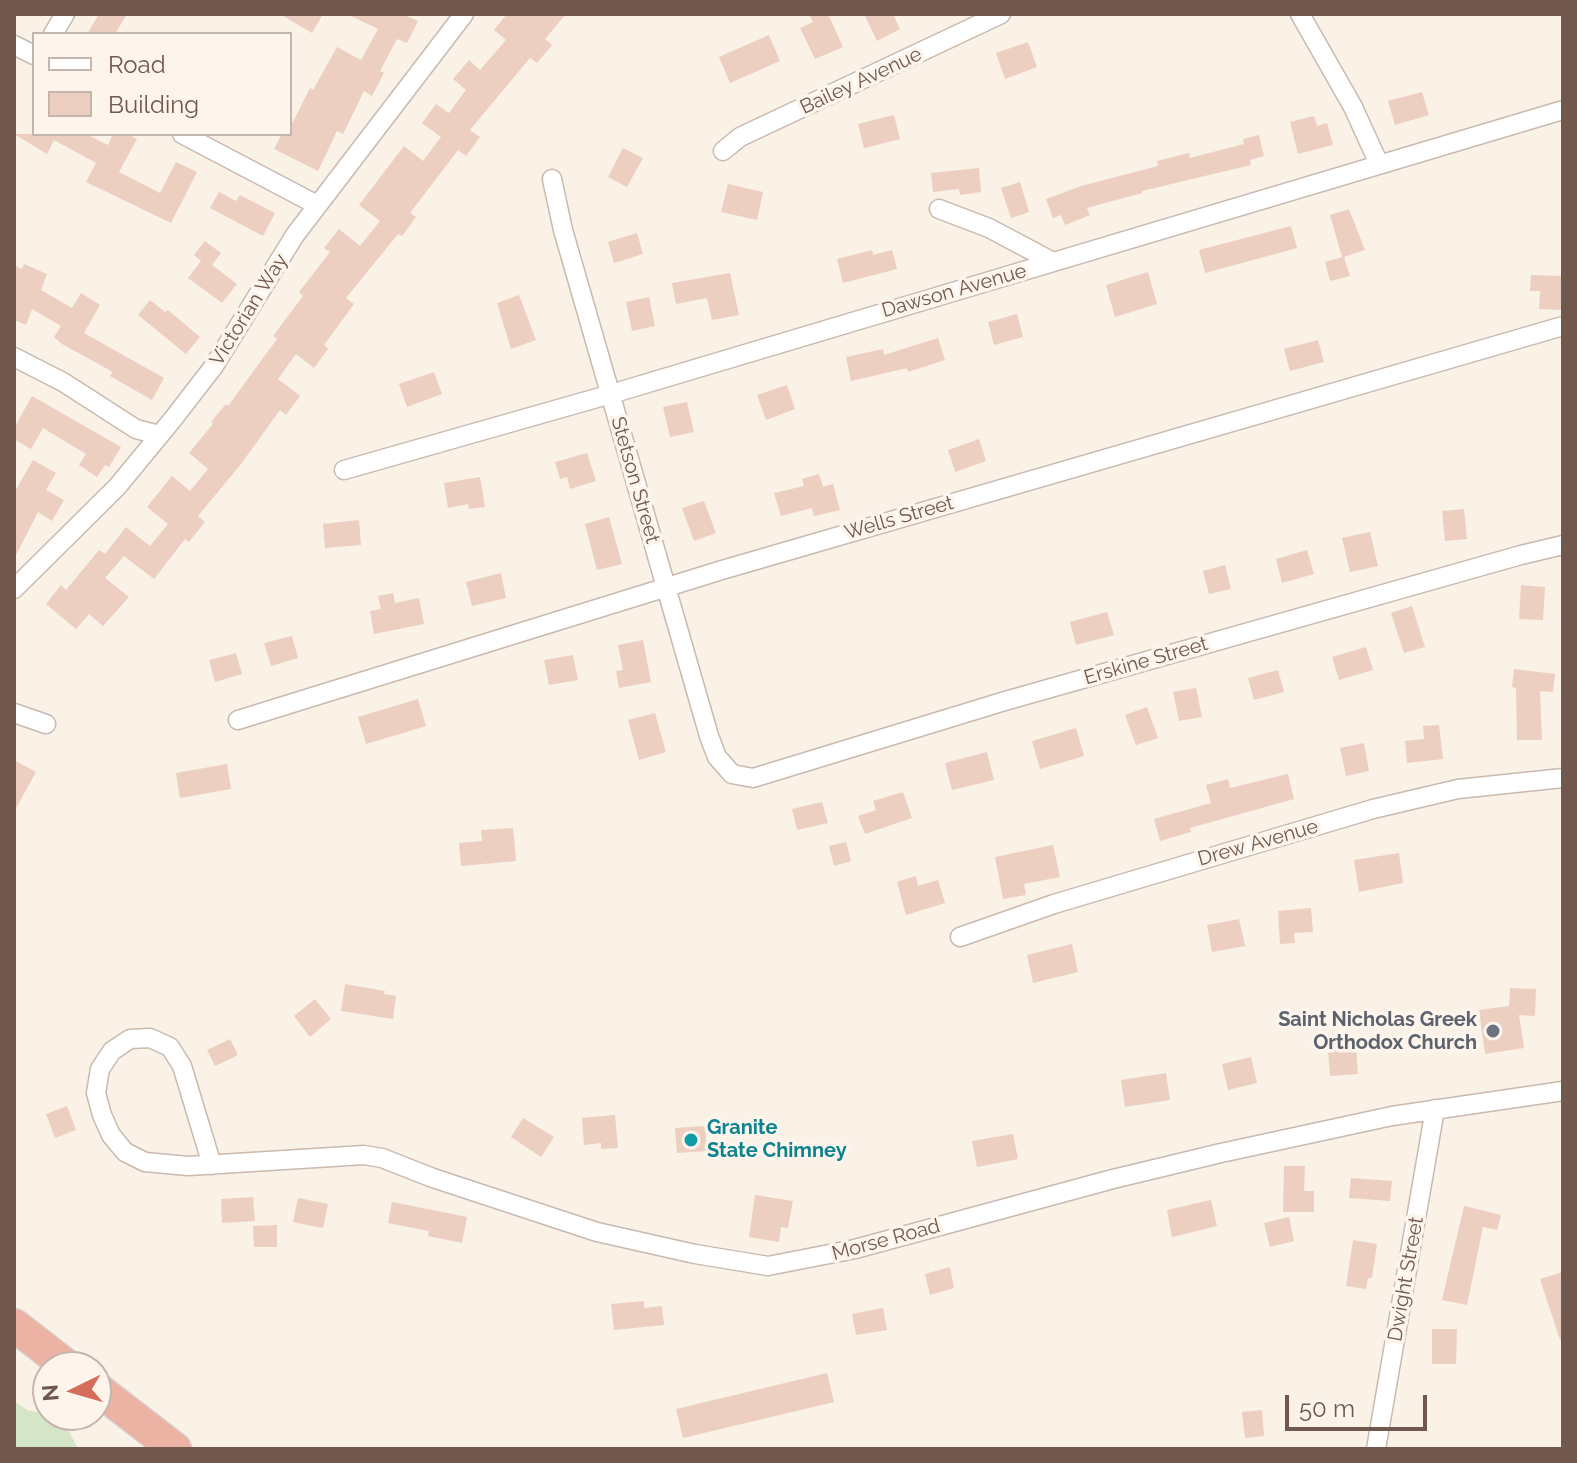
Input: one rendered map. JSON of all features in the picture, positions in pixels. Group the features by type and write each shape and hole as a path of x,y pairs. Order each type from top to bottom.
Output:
{"highway":[{"path":"14,1325 47,1351"},
{"path":"112,1400 175,1449"}],"street":[{"path":"54,32 65,14"},
{"name":"Bailey Avenue","path":"723,151 740,137 1001,14"},
{"path":"1300,14 1353,107 1379,164"},
{"name":"Victorian Way","path":"14,589 117,487 214,366 295,235 458,16"},
{"path":"14,45 32,54"},
{"name":"Dawson Avenue","path":"344,470 611,394 1563,110"},
{"path":"186,136 317,205"},
{"name":"Stetson Street","path":"552,179 563,230 709,736 717,757 732,774"},
{"path":"939,209 989,228 1053,262"},
{"name":"Wells Street","path":"238,720 722,570 1563,326"},
{"path":"14,357 63,382 136,429 159,435"},
{"name":"Erskine Street","path":"732,774 753,778 1005,701 1563,545"},
{"path":"14,713 46,724"},
{"name":"Drew Avenue","path":"960,937 1069,899 1373,809 1458,789 1563,778"},
{"name":"Morse Road","path":"212,1165 182,1066 170,1047 150,1038 130,1039 112,1051 100,1069 96,1093 102,1115 111,1135 125,1152 145,1162 166,1166 212,1165 325,1156 373,1156 597,1232 695,1254 768,1266 855,1249 1221,1153 1435,1109 1563,1091"},
{"name":"Dwight Street","path":"1376,1449 1435,1109"}],"green space":[{"path":"14,1401 32,1411 32,1431 69,1431 78,1449 14,1449"}],"building":[{"path":"99,14 127,14 116,32 88,32"},
{"path":"280,14 323,14 312,33"},
{"path":"347,14 402,14 418,21 407,43 397,39 380,71 384,73 372,96 364,91 343,134 337,131 318,171 274,149 281,136 292,136 292,124 310,88 313,90 337,47 361,60 378,29"},
{"path":"507,14 566,14 545,39 552,45 537,63 530,58 470,130 480,137 466,156 458,150 410,213 416,217 402,236 398,234 346,298 354,304 324,345 328,349 314,368 296,354 278,379 300,396 286,415 280,410 198,516 205,522 189,542 185,539 154,579 124,556 105,578 129,597 103,626 89,614 76,629 46,604 61,585 66,590 99,550 105,554 126,527 150,546 168,524 147,507 172,476 190,491 208,469 189,453 277,339 273,336 303,296 299,292 330,252 324,248 339,229 360,246 380,221 359,205 404,146 423,161 441,137 422,123 436,104 449,113 466,90 453,79 469,60 480,70 506,40 494,30"},
{"path":"809,14 828,14 843,47 815,59 800,28 813,22"},
{"path":"864,14 893,14 900,29 877,41"},
{"path":"769,35 780,61 730,83 719,57"},
{"path":"1028,42 1037,67 1005,79 996,53"},
{"path":"1422,92 1429,115 1395,125 1388,101"},
{"path":"894,115 900,139 864,148 858,124"},
{"path":"1314,116 1317,126 1327,123 1333,145 1298,154 1290,122"},
{"path":"14,134 90,136 108,145 112,136 131,136 137,139 119,172 160,193 176,162 197,172 171,223 86,182 96,163 54,140 47,154"},
{"path":"1259,135 1264,156 1250,160 1251,165 1142,191 1087,208 1090,215 1065,225 1061,215 1053,218 1046,199 1081,186 1158,166 1157,161 1189,153 1190,158 1244,144 1243,139"},
{"path":"623,148 643,158 627,187 608,177"},
{"path":"979,168 981,192 960,195 959,189 933,192 931,173"},
{"path":"1020,182 1029,212 1011,218 1001,188"},
{"path":"728,184 763,192 757,220 721,212"},
{"path":"219,192 236,201 240,195 275,213 263,236 210,208"},
{"path":"1349,209 1365,250 1344,257 1350,276 1330,281 1325,262 1342,257 1330,215"},
{"path":"1291,226 1297,248 1205,273 1199,250"},
{"path":"637,233 643,254 614,263 608,242"},
{"path":"205,241 221,253 212,265 237,284 222,303 188,278 201,261 194,255"},
{"path":"872,250 873,255 892,250 897,269 843,283 837,259"},
{"path":"24,264 47,274 41,290 72,308 81,293 100,305 84,333 164,378 152,400 110,376 113,372 62,344 54,337 61,326 32,309 26,325 14,320 14,265 22,269"},
{"path":"1148,272 1157,304 1115,317 1106,285"},
{"path":"730,273 739,315 712,320 707,298 676,304 672,283"},
{"path":"1531,275 1563,276 1563,310 1539,309 1540,291 1530,291"},
{"path":"519,295 536,340 511,349 497,303"},
{"path":"649,297 655,326 632,331 626,302"},
{"path":"150,300 165,312 168,310 200,337 186,354 138,315"},
{"path":"1017,314 1023,337 994,345 988,322"},
{"path":"938,338 945,360 908,372 907,368 851,381 846,357 883,349 884,355"},
{"path":"1318,340 1324,362 1290,371 1284,349"},
{"path":"434,372 442,394 407,407 399,384"},
{"path":"787,385 795,409 766,420 757,395"},
{"path":"32,396 121,447 109,467 105,465 97,477 79,465 86,454 43,428 31,449 14,439 14,428"},
{"path":"687,402 694,432 670,437 663,407"},
{"path":"979,439 986,461 955,472 948,450"},
{"path":"587,453 596,481 570,489 567,477 560,479 555,462"},
{"path":"33,460 56,473 46,490 64,500 52,521 38,512 14,559 14,493"},
{"path":"819,474 823,487 833,484 840,510 814,516 812,508 781,516 774,493 804,486 802,479"},
{"path":"480,477 485,507 469,509 468,504 448,508 444,483"},
{"path":"704,501 716,533 694,541 682,508"},
{"path":"1464,509 1467,539 1445,541 1442,511"},
{"path":"609,517 622,564 597,570 585,524"},
{"path":"359,520 361,545 325,548 323,524"},
{"path":"1370,532 1378,566 1350,572 1342,538"},
{"path":"1307,550 1314,574 1282,583 1276,559"},
{"path":"1225,565 1231,589 1209,594 1203,571"},
{"path":"501,573 506,598 472,606 466,582"},
{"path":"1521,585 1545,587 1543,620 1519,619"},
{"path":"393,593 395,603 419,598 424,624 374,634 370,611 381,609 378,596"},
{"path":"1412,606 1425,647 1404,653 1391,613"},
{"path":"1107,612 1114,635 1076,645 1070,622"},
{"path":"292,636 298,658 271,666 264,643"},
{"path":"643,640 651,682 619,688 616,671 623,670 618,645"},
{"path":"1366,647 1373,670 1339,680 1332,657"},
{"path":"236,653 242,674 215,682 209,660"},
{"path":"573,655 578,680 549,685 544,660"},
{"path":"1514,669 1555,674 1553,692 1540,691 1542,740 1517,740 1516,688 1512,687"},
{"path":"1278,670 1284,692 1254,700 1248,678"},
{"path":"1196,688 1202,717 1179,721 1173,692"},
{"path":"418,699 426,726 366,744 358,717"},
{"path":"1147,707 1158,738 1136,745 1125,715"},
{"path":"655,713 666,752 639,760 628,720"},
{"path":"1439,725 1443,759 1407,763 1405,741 1424,739 1423,726"},
{"path":"1076,728 1084,756 1040,769 1032,741"},
{"path":"1364,743 1369,771 1346,776 1340,748"},
{"path":"987,752 994,780 952,790 945,763"},
{"path":"14,760 36,772 14,812"},
{"path":"227,764 231,789 180,798 176,773"},
{"path":"1288,774 1294,799 1190,828 1191,832 1160,841 1154,819 1211,803 1206,785 1228,779 1230,788"},
{"path":"903,792 912,818 865,834 858,816 876,810 873,801"},
{"path":"822,802 828,823 797,830 792,809"},
{"path":"513,828 516,861 461,866 459,843 482,841 481,830"},
{"path":"846,842 851,861 834,866 829,846"},
{"path":"1053,845 1060,877 1024,884 1026,895 1003,899 995,857"},
{"path":"1399,853 1403,883 1359,892 1354,860"},
{"path":"916,876 918,886 938,880 945,903 906,915 897,882"},
{"path":"1311,908 1313,932 1294,933 1295,943 1280,944 1278,911"},
{"path":"1239,919 1245,946 1212,952 1207,925"},
{"path":"1072,944 1078,972 1033,983 1027,955"},
{"path":"345,984 396,996 393,1019 341,1011"},
{"path":"1510,988 1536,989 1535,1016 1519,1015 1524,1048 1485,1054 1479,1010 1509,1006"},
{"path":"315,999 331,1019 310,1037 294,1016"},
{"path":"230,1039 238,1055 215,1066 207,1050"},
{"path":"1356,1046 1358,1074 1330,1076 1328,1049"},
{"path":"1251,1057 1257,1083 1228,1090 1222,1064"},
{"path":"1166,1073 1170,1100 1125,1107 1121,1080"},
{"path":"67,1106 76,1130 55,1138 46,1114"},
{"path":"615,1115 618,1148 601,1149 601,1143 584,1145 582,1118"},
{"path":"523,1118 554,1137 541,1157 511,1137"},
{"name":"Granite State Chimney","path":"705,1126 707,1151 677,1153 675,1128"},
{"path":"1013,1134 1018,1159 977,1167 972,1141"},
{"path":"1284,1166 1305,1166 1304,1191 1314,1191 1314,1212 1283,1212"},
{"path":"1351,1178 1392,1181 1390,1201 1349,1198"},
{"path":"755,1195 793,1201 788,1228 781,1227 779,1242 749,1237"},
{"path":"253,1197 255,1221 222,1223 221,1199"},
{"path":"298,1198 328,1204 323,1228 293,1222"},
{"path":"1211,1200 1217,1226 1172,1237 1167,1210"},
{"path":"392,1202 467,1217 462,1243 428,1236 429,1231 388,1223"},
{"path":"1464,1206 1501,1215 1497,1230 1483,1227 1467,1305 1442,1300"},
{"path":"1289,1217 1294,1241 1270,1247 1264,1223"},
{"path":"277,1225 277,1247 254,1247 253,1226"},
{"path":"1353,1240 1377,1244 1372,1278 1368,1278 1366,1289 1346,1286"},
{"path":"950,1267 954,1288 930,1295 925,1274"},
{"path":"1563,1272 1563,1339 1560,1340 1540,1279"},
{"path":"644,1301 644,1308 662,1306 664,1325 614,1330 611,1304"},
{"path":"883,1308 887,1330 856,1335 852,1314"},
{"path":"1432,1329 1457,1329 1456,1364 1432,1364"},
{"path":"827,1373 834,1402 683,1438 676,1409"},
{"path":"1262,1410 1264,1436 1245,1438 1242,1412"}],"place":[{"name":"Saint Nicholas Greek Orthodox Church","path":"1493,1031"},
{"name":"Granite State Chimney","path":"691,1140"}]}
